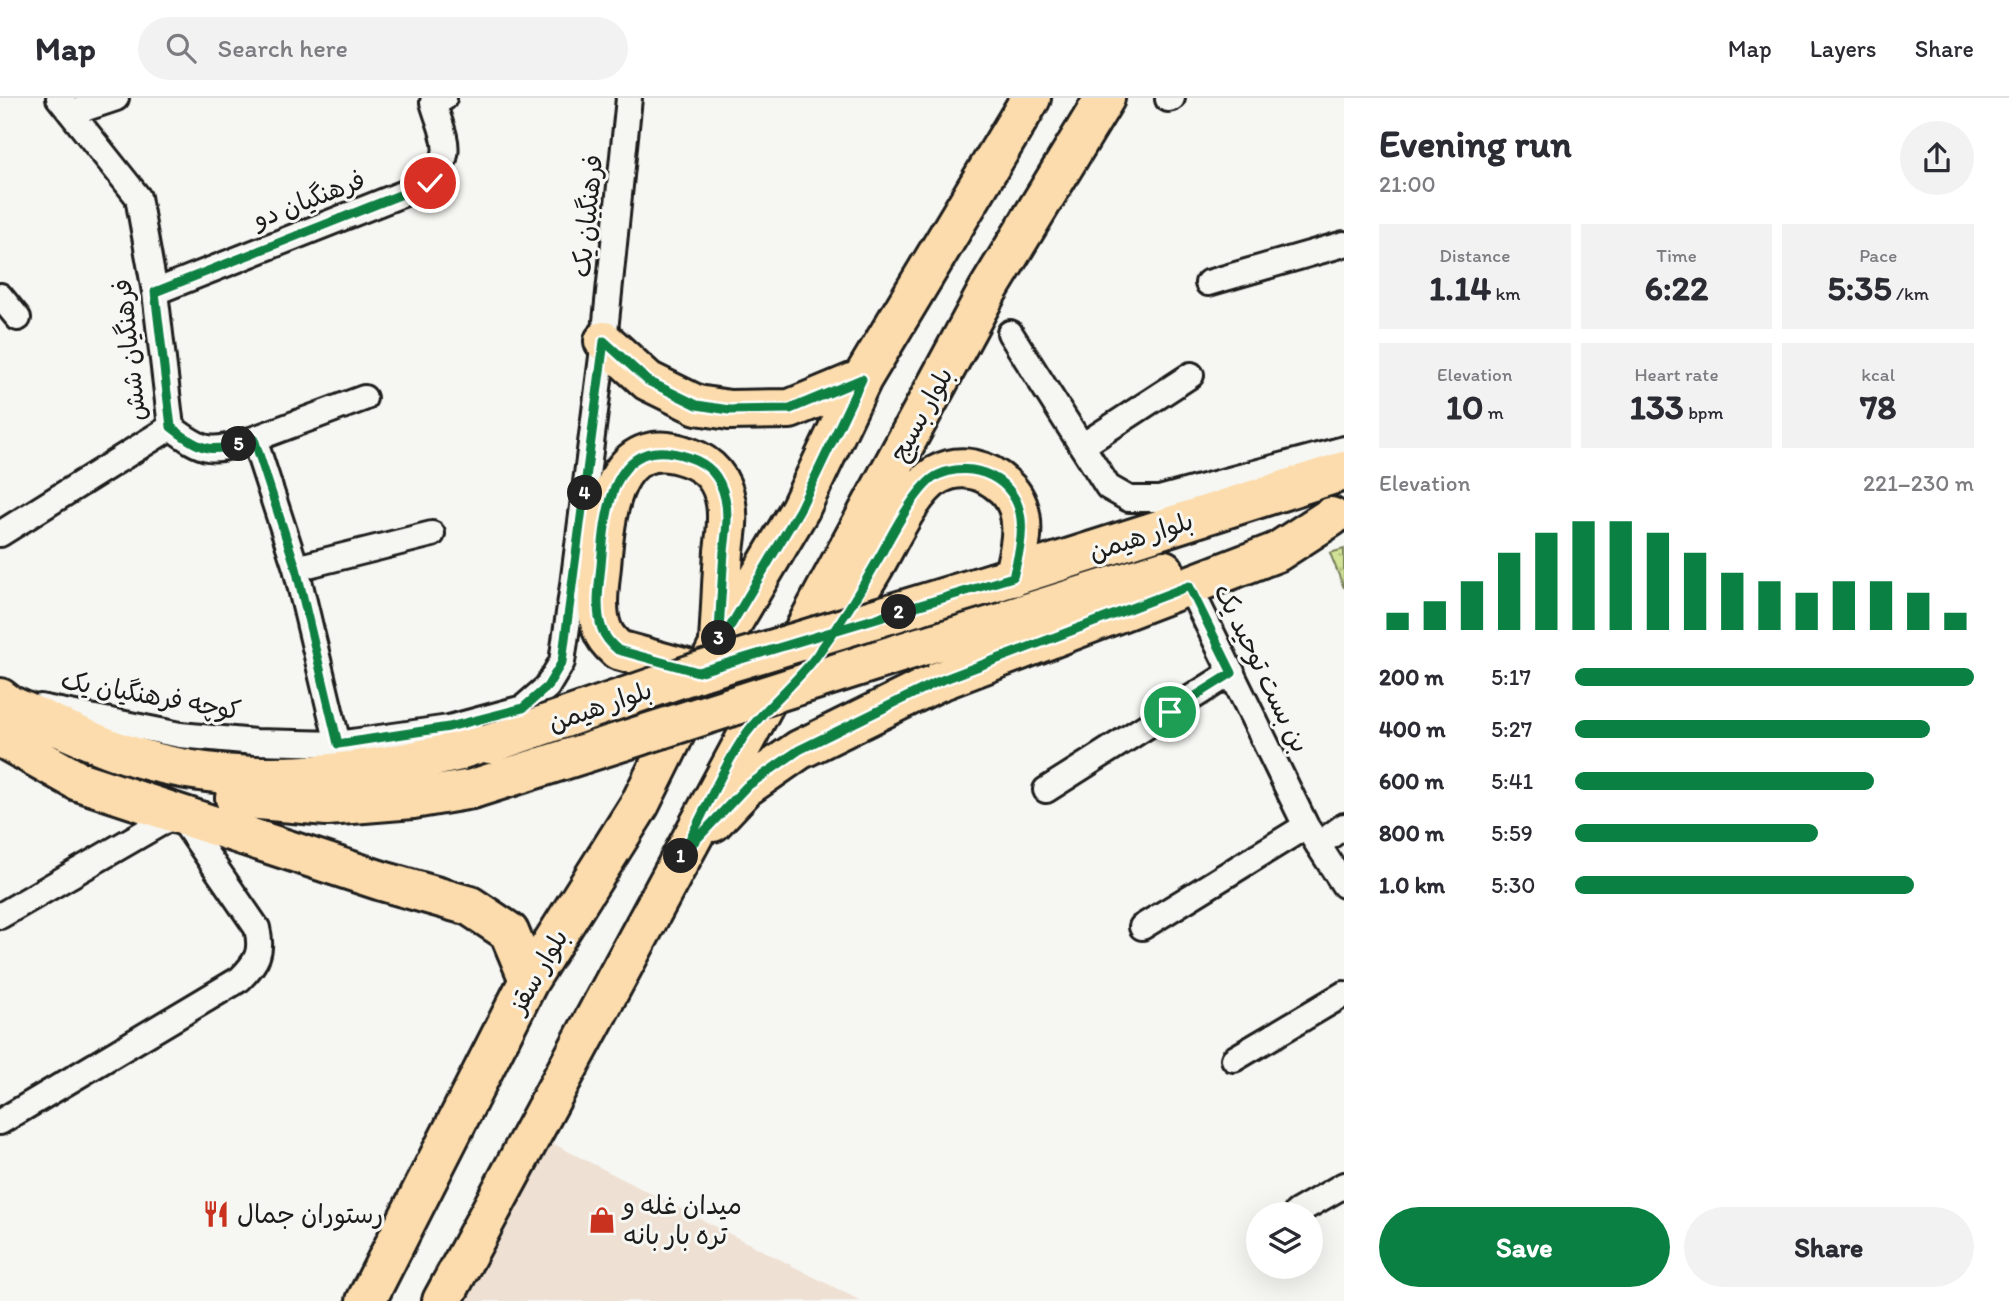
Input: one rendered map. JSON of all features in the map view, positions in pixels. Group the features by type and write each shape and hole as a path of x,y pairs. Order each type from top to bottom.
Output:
{"main road":[{"path":"708,659 800,509 862,379 1031,98"},
{"name":"بلوار بسیج","path":"746,734 988,290 1105,98"},
{"path":"604,341 648,381 697,405 729,410 790,409 862,379"},
{"path":"676,452 712,469 721,485 728,515 708,659 618,650 608,641 601,627 599,594 608,504 621,471 634,460 652,453 676,452"},
{"path":"442,1301 746,734 817,656 907,508 936,475 968,467 993,476 1014,496 1021,518 1020,550 1004,580"},
{"name":"بلوار هیمن","path":"5,721 212,773 350,774 404,765 488,744 708,659 1004,580 1344,471"},
{"path":"681,856 746,787 799,750 937,682 1276,552 1338,515"},
{"name":"بلوار هیمن","path":"5,721 117,773 236,798 327,806 413,799 472,789 1338,515"},
{"name":"بلوار سقز","path":"366,1301 529,980 640,804 708,659"},
{"path":"5,721 78,781 382,881 470,906 509,932 529,980"}],"street":[{"path":"65,105 116,98"},
{"name":"فرهنگیان یک","path":"604,341 629,98"},
{"name":"فرهنگیان دو","path":"155,292 430,183 444,166 447,148 436,99"},
{"name":"فرهنگیان شش","path":"0,534 171,427 155,292 138,197 65,105"},
{"path":"1208,283 1344,244"},
{"path":"0,296 18,318"},
{"path":"1010,333 1108,487 1129,499 1159,499 1344,449"},
{"name":"کوچه فرهنگیان یک","path":"5,721 51,708 180,735 255,743 338,744 449,727 523,708 547,687 562,662 604,341"},
{"path":"1082,446 1191,375"},
{"path":"171,427 192,443 216,451 364,398"},
{"path":"254,439 296,568 338,744"},
{"path":"296,568 432,534"},
{"name":"بن بست توحید یک","path":"1189,586 1312,835 1344,885"},
{"path":"1046,790 1232,673"},
{"path":"0,916 178,813 257,928 261,944 256,963 240,979 0,1122"},
{"path":"1142,927 1312,835 1344,826"},
{"path":"1234,1059 1344,994"},
{"path":"1314,1202 1344,1185"}],"shaded area":[{"name":"میدان غله و تره بار بانه","path":"544,1139 861,1301 460,1301"}],"green space":[{"path":"1344,549 1344,588 1330,553"}],"place":[{"name":"رستوران جمال","path":"216,1214"},
{"name":"میدان غله و تره بار بانه","path":"602,1220"}],"route":[{"path":"430,183 155,292 171,427 192,443 216,451 254,439 296,568 338,744 449,727 523,708 547,687 562,662 604,341 648,381 697,405 729,410 790,409 862,379 800,509 718,647 728,515 721,485 712,469 698,460 676,452 652,453 634,460 621,471 608,504 599,594 601,627 608,641 618,650 698,672 759,654 837,630 916,606 1013,577 1020,550 1021,518 1014,496 993,476 968,467 936,475 907,508 874,567 845,611 817,656 746,734 681,856 746,787 799,750 937,682 1189,586 1232,673 1170,712"}]}
